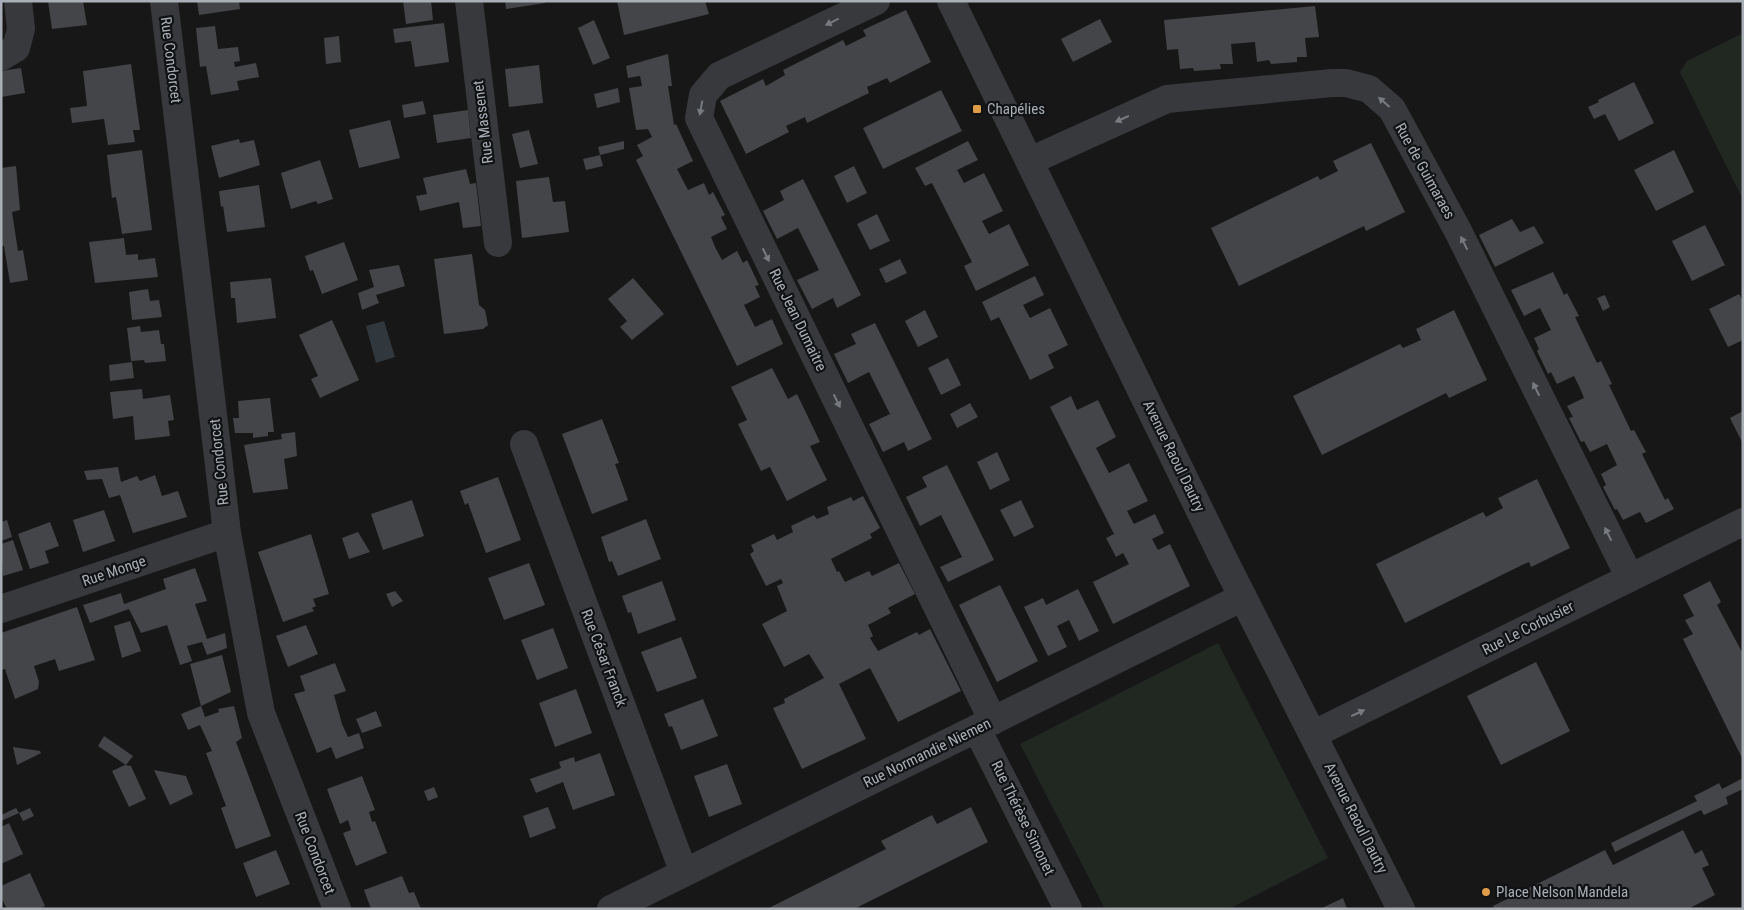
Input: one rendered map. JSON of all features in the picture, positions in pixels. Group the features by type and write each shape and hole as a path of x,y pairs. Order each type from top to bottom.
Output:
{"street":[{"path":"9,52 21,29 18,1"},
{"name":"Rue Condorcet","path":"164,1 227,533 261,713 337,909"},
{"name":"Rue Massenet","path":"469,1 498,243"},
{"name":"Rue Jean Dumaitre","path":"876,1 719,76 703,95 699,118 985,724"},
{"name":"Avenue Raoul Dautry","path":"951,1 1243,597 1401,909"},
{"name":"Rue de Guimaraes","path":"1030,161 1166,99 1332,83 1346,83 1369,89 1392,109 1458,231 1630,578"},
{"name":"Rue César Franck","path":"524,444 684,873"},
{"name":"Rue Le Corbusier","path":"1314,734 1743,522"},
{"name":"Rue Monge","path":"1,609 227,533"},
{"name":"Rue Normandie Niemen","path":"611,909 1243,597"},
{"name":"Rue Thérèse Simonet","path":"985,724 1068,909"}],"shaded area":[{"path":"1743,33 1743,200 1680,72 1687,61"},
{"path":"384,321 395,357 376,363 366,326"},
{"path":"1218,643 1328,858 1229,909 1105,909 1020,744"}],"building":[{"path":"48,1 83,1 87,25 52,29"},
{"path":"197,1 239,1 240,9 199,15"},
{"path":"403,1 431,1 433,20 406,24"},
{"path":"505,1 545,1 545,3 506,9"},
{"path":"617,1 705,1 709,14 624,35"},
{"path":"1315,6 1319,37 1305,38 1307,57 1297,57 1297,62 1271,64 1269,60 1257,62 1255,42 1231,44 1233,64 1220,64 1221,69 1194,71 1193,68 1180,69 1178,49 1167,50 1164,20"},
{"path":"906,10 931,62 890,83 887,78 867,87 869,93 807,123 805,117 786,126 789,132 746,154 720,101 763,79 766,86 785,75 783,70 843,40 846,46 866,36 863,30"},
{"path":"1100,19 1112,42 1073,62 1061,39"},
{"path":"594,20 610,58 593,65 578,28"},
{"path":"444,23 449,62 415,67 411,41 395,43 393,29"},
{"path":"215,26 218,49 238,47 240,61 234,62 235,67 256,63 259,77 237,81 239,90 211,95 206,66 200,67 196,28"},
{"path":"339,36 341,62 326,64 324,38"},
{"path":"668,54 672,86 668,86 674,125 676,124 693,161 677,169 688,190 704,183 709,195 713,192 725,215 721,217 727,229 711,237 716,249 722,260 737,251 743,263 747,260 759,285 755,286 760,297 744,305 755,327 772,319 783,344 737,366 636,160 643,156 637,145 652,137 648,129 636,130 629,88 642,86 640,76 628,78 626,66"},
{"path":"131,64 140,130 133,130 135,142 108,145 104,119 72,123 70,108 87,106 83,71"},
{"path":"539,65 543,103 509,107 505,69"},
{"path":"21,68 25,93 1,97 1,71"},
{"path":"1634,82 1654,123 1619,141 1605,114 1594,119 1588,107"},
{"path":"618,88 620,102 597,108 594,94"},
{"path":"941,90 962,131 883,169 863,128"},
{"path":"423,101 426,114 404,118 402,105"},
{"path":"468,110 471,138 437,143 433,115"},
{"path":"390,120 400,158 359,168 349,130"},
{"path":"529,130 538,164 520,168 512,134"},
{"path":"239,139 240,143 254,140 260,165 219,178 211,146"},
{"path":"624,141 624,149 600,155 598,147"},
{"path":"968,141 978,160 957,170 964,183 984,173 1003,211 982,221 989,234 1009,224 1029,265 976,291 964,266 972,262 932,183 925,186 915,168"},
{"path":"1371,143 1405,212 1366,231 1364,226 1239,286 1211,228 1318,176 1320,180 1338,171 1333,161"},
{"path":"142,150 152,230 122,234 116,197 112,198 107,155"},
{"path":"1674,150 1694,192 1656,211 1634,170"},
{"path":"600,155 603,166 586,170 583,159"},
{"path":"320,160 333,199 318,204 316,201 291,209 281,173"},
{"path":"16,166 20,210 12,212 18,251 23,250 28,280 10,283 4,246 1,246 1,168"},
{"path":"854,166 867,193 847,203 834,176"},
{"path":"466,169 470,184 476,183 481,226 463,228 459,202 420,211 416,196 427,194 423,178"},
{"path":"549,177 553,202 565,201 569,232 522,238 516,181"},
{"path":"803,179 861,295 837,308 833,298 812,309 797,280 819,270 798,228 777,239 763,211 784,200 780,191"},
{"path":"259,185 265,227 227,232 219,191"},
{"path":"877,214 890,241 870,250 857,224"},
{"path":"1512,219 1520,232 1534,226 1544,243 1495,267 1479,235"},
{"path":"1705,225 1725,265 1692,281 1672,241"},
{"path":"124,238 126,255 138,254 138,260 155,258 158,277 95,283 89,242"},
{"path":"344,242 358,280 322,294 313,270 310,271 305,256"},
{"path":"472,254 479,305 485,310 488,325 483,329 444,334 434,259"},
{"path":"900,259 907,273 886,283 879,269"},
{"path":"399,265 405,286 376,295 379,303 362,310 358,293 374,287 369,270"},
{"path":"1553,272 1564,295 1567,293 1579,316 1575,317 1597,363 1601,361 1612,384 1609,385 1631,431 1634,430 1646,452 1642,454 1665,500 1668,498 1674,509 1646,523 1640,512 1623,520 1617,509 1615,510 1603,487 1606,485 1601,474 1617,465 1607,444 1590,452 1584,441 1581,442 1569,418 1573,417 1567,406 1584,398 1579,386 1574,376 1557,384 1551,372 1548,374 1537,351 1539,349 1534,338 1551,330 1540,308 1524,316 1511,290"},
{"path":"1035,276 1044,295 1023,305 1030,318 1050,308 1068,345 1048,355 1054,368 1030,380 999,317 991,321 982,302"},
{"path":"271,278 276,318 237,323 235,298 231,298 230,282"},
{"path":"633,278 664,314 632,340 620,327 627,321 608,299"},
{"path":"148,289 150,301 159,300 162,317 132,320 129,292"},
{"path":"1739,294 1743,301 1743,340 1728,347 1709,309"},
{"path":"1605,295 1610,307 1603,311 1597,298"},
{"path":"925,310 938,337 918,347 905,321"},
{"path":"1454,310 1487,380 1449,398 1446,393 1322,455 1293,396 1400,344 1403,348 1421,340 1416,329"},
{"path":"332,320 359,380 320,398 311,379 318,376 299,335"},
{"path":"875,323 932,439 908,451 904,442 883,452 869,424 890,414 869,372 848,383 834,354 856,344 851,334"},
{"path":"140,326 141,332 159,330 161,344 164,344 166,361 145,363 144,360 131,361 127,328"},
{"path":"948,358 961,385 941,395 928,368"},
{"path":"132,362 134,378 110,381 109,365"},
{"path":"772,368 788,399 797,394 820,442 810,446 827,480 787,501 770,467 761,471 738,424 747,420 731,387"},
{"path":"142,389 143,399 170,395 174,420 168,421 170,436 135,440 133,416 113,419 110,392"},
{"path":"1071,396 1077,410 1098,400 1116,437 1096,448 1109,473 1129,463 1148,501 1127,511 1134,524 1155,514 1164,533 1152,539 1158,550 1170,544 1190,586 1113,624 1093,582 1129,564 1123,553 1116,557 1106,538 1114,534 1050,407"},
{"path":"270,398 274,432 268,432 268,436 253,438 253,433 235,433 233,418 239,418 238,401"},
{"path":"970,403 978,417 957,428 950,414"},
{"path":"1743,411 1743,444 1730,418"},
{"path":"602,419 619,463 615,464 628,500 592,514 562,434"},
{"path":"295,432 297,456 284,459 288,489 253,493 244,445 282,439 281,434"},
{"path":"997,452 1010,480 990,490 977,462"},
{"path":"947,465 994,560 948,582 940,567 962,557 941,515 920,526 906,497 927,487 922,477"},
{"path":"118,467 121,482 137,476 140,481 155,475 162,496 178,491 187,517 133,533 120,495 109,498 102,479 87,480 84,471"},
{"path":"498,477 521,540 486,553 468,503 465,505 460,491"},
{"path":"1537,479 1570,548 1531,567 1529,562 1520,566 1405,623 1376,564 1483,512 1486,517 1503,508 1498,498"},
{"path":"863,496 880,528 870,534 872,538 831,559 837,572 839,571 845,582 869,571 872,576 899,563 915,594 888,608 891,613 868,625 873,636 870,638 878,651 917,632 919,635 930,629 961,691 898,722 870,668 839,684 866,739 802,769 773,708 785,703 784,699 824,678 809,654 784,667 762,624 787,611 777,586 783,583 781,579 766,586 750,554 754,551 751,545 774,534 777,540 793,532 791,526 814,515 817,519 829,514 827,507 851,497 853,501"},
{"path":"412,500 424,536 383,550 371,514"},
{"path":"1021,500 1034,527 1014,537 1000,510"},
{"path":"104,510 115,541 83,552 73,520"},
{"path":"646,519 661,559 618,576 612,561 609,562 601,537"},
{"path":"7,520 12,537 1,541 1,522"},
{"path":"50,522 59,546 45,551 49,563 30,569 18,534"},
{"path":"358,532 370,552 349,559 342,538"},
{"path":"311,534 329,594 313,599 316,606 312,608 314,611 283,622 258,552"},
{"path":"13,540 23,570 3,576 1,544"},
{"path":"529,563 545,605 504,620 488,578"},
{"path":"195,568 207,601 195,604 207,639 225,633 227,648 207,655 202,642 187,646 192,661 180,665 167,625 141,633 129,609 90,623 83,605 121,593 124,604 166,589 163,579"},
{"path":"662,581 676,620 638,634 631,612 628,613 622,596"},
{"path":"1710,581 1721,602 1717,605 1743,654 1743,760 1683,639 1693,634 1685,620 1694,616 1683,595"},
{"path":"1000,585 1038,661 997,682 959,605"},
{"path":"1078,589 1099,631 1079,641 1069,620 1057,626 1067,647 1048,656 1024,607 1043,598 1046,605"},
{"path":"395,591 403,601 392,607 386,594"},
{"path":"77,607 95,660 59,671 55,659 34,666 39,682 38,689 15,699 5,669 1,670 1,633"},
{"path":"130,621 141,651 122,658 114,626"},
{"path":"306,625 318,654 288,667 276,636"},
{"path":"553,628 568,668 537,680 521,640"},
{"path":"681,637 697,678 657,692 641,652"},
{"path":"222,655 231,692 201,706 190,664"},
{"path":"1536,662 1570,731 1501,765 1467,696"},
{"path":"335,663 346,691 334,695 342,724 348,737 359,733 364,748 336,759 331,747 317,753 294,694 305,691 300,676"},
{"path":"576,689 592,733 555,747 539,703"},
{"path":"703,699 718,736 681,750 672,726 669,727 664,714"},
{"path":"201,706 205,717 219,712 218,709 234,706 242,738 236,742 271,836 236,849 221,808 226,806 206,753 212,751 200,725 188,730 181,714"},
{"path":"376,711 382,726 362,733 356,719"},
{"path":"104,736 133,756 126,765 98,746"},
{"path":"13,747 40,751 41,753 17,765"},
{"path":"600,753 615,795 573,810 563,782 536,793 530,779 561,768 559,762 574,757 575,762"},
{"path":"727,764 742,804 709,817 694,776"},
{"path":"125,765 131,766 146,799 129,807 112,771"},
{"path":"154,770 186,776 193,794 170,805"},
{"path":"362,776 375,810 369,812 372,822 375,821 387,853 356,866 343,833 351,830 348,820 340,824 327,789"},
{"path":"1743,778 1743,789 1726,797 1728,804 1704,815 1701,810 1615,852 1611,843 1697,801 1694,796 1719,783 1722,789"},
{"path":"434,787 438,797 428,801 424,791"},
{"path":"548,807 556,828 530,838 523,816"},
{"path":"971,807 988,842 854,909 767,909 886,849 881,841 932,815 937,824"},
{"path":"16,808 19,813 1,821 1,815"},
{"path":"30,808 34,816 23,821 19,813"},
{"path":"9,823 23,854 1,864 1,827"},
{"path":"1683,830 1695,854 1702,850 1709,865 1702,868 1715,895 1688,909 1494,909 1493,906 1605,850 1613,865"},
{"path":"276,850 290,884 256,897 243,863"},
{"path":"30,873 45,906 39,909 7,909 1,897 1,886"},
{"path":"402,876 409,893 414,892 421,909 371,909 364,890"},
{"path":"1343,898 1347,909 1320,909"}],"place":[{"name":"Chapélies","path":"977,109"},
{"name":"Place Nelson Mandela","path":"1486,892"}]}
